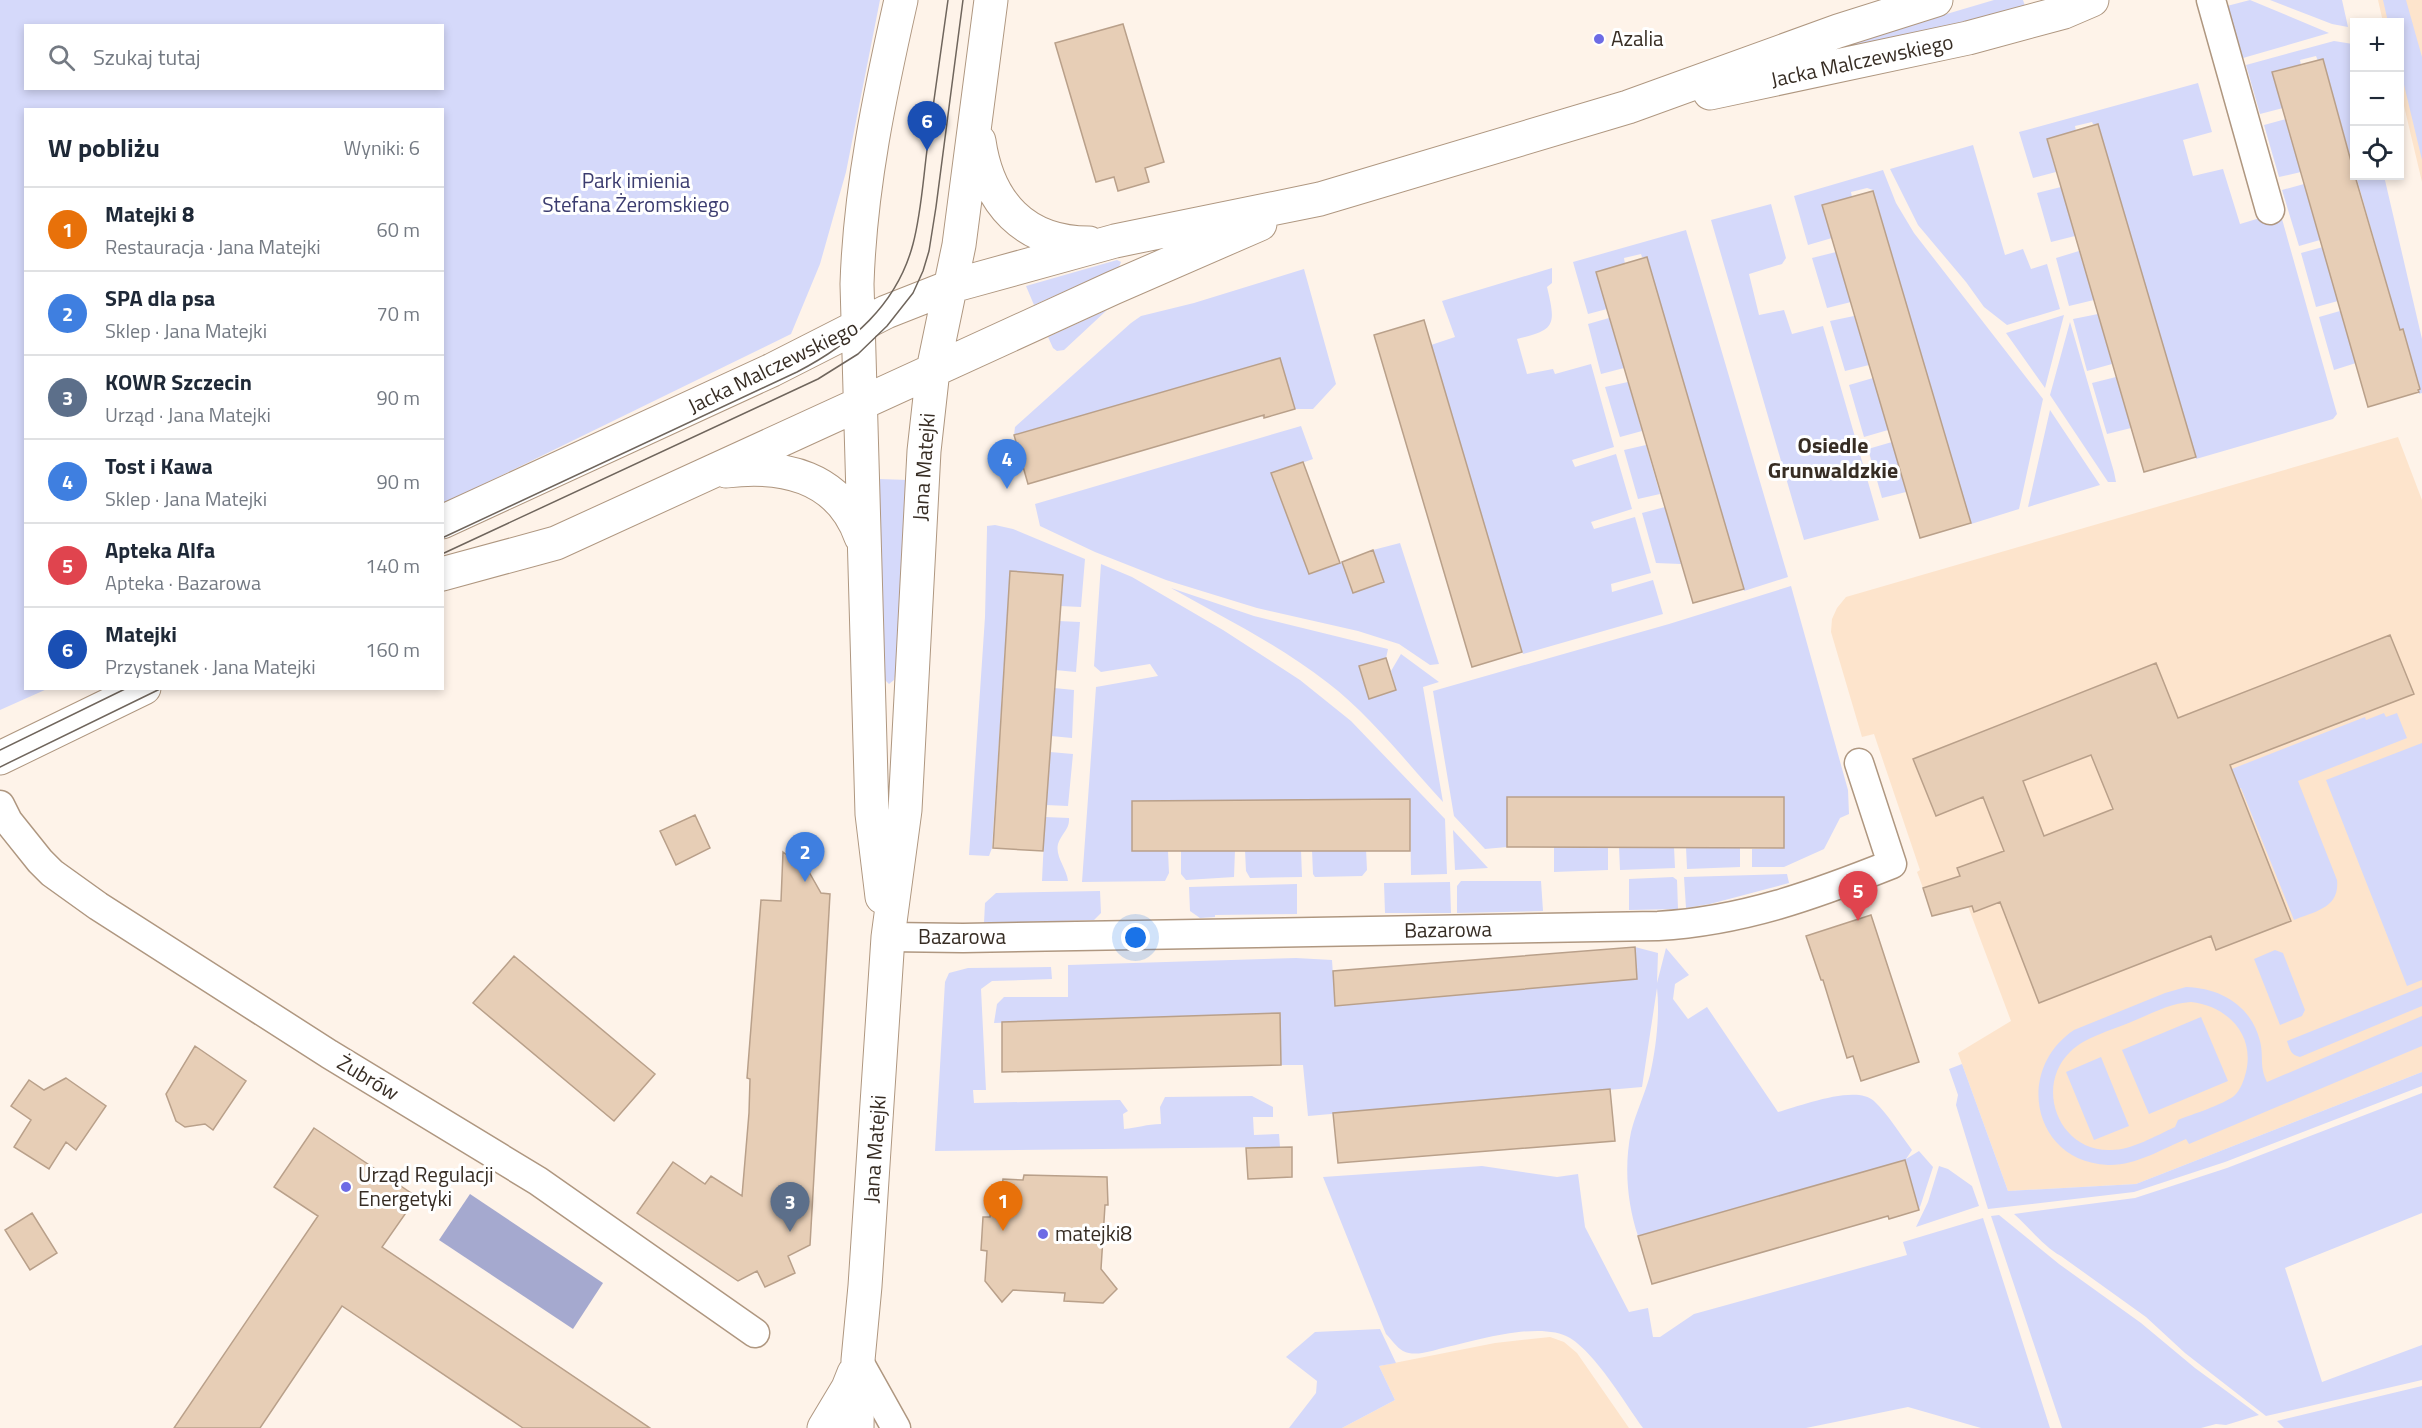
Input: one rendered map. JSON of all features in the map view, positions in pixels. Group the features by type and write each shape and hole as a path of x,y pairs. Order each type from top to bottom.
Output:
{"street":[{"name":"Jana Matejki","path":"888,937 872,814 857,325 859,227 881,96 901,0"},
{"name":"Jana Matejki","path":"858,1360 878,1110 888,937 905,810 924,450 933,370 952,286 991,0"},
{"name":"Jacka Malczewskiego","path":"444,521 772,370 857,325 952,286 1115,241 1320,199 1629,107 1828,35 1936,0"},
{"name":"Jacka Malczewskiego","path":"1629,107 1751,86 1968,38 2064,12 2092,0"},
{"path":"2211,0 2270,210"},
{"name":"Jacka Malczewskiego","path":"977,113 984,166 994,192 1014,218 1037,233 1066,241 1096,243 1115,241"},
{"name":"Jacka Malczewskiego","path":"444,573 556,543 1132,279 1320,199"},
{"name":"Jacka Malczewskiego","path":"702,477 731,470 763,469 782,471 811,480 837,496 851,514 864,550"},
{"path":"0,758 140,690"},
{"name":"Bazarowa","path":"888,937 963,938 1646,926 1701,923 1795,900 1892,864 1859,763"},
{"name":"Żubrów","path":"0,805 8,821 40,861 52,873 98,906 329,1054 538,1181 755,1333"},
{"path":"825,1428 848,1388 858,1360"},
{"path":"857,1428 858,1360"},
{"path":"858,1360 896,1428"}],"shaded area":[{"path":"2378,0 2422,0 2422,182 2404,106 2404,18 2382,18"},
{"path":"2398,437 2422,500 2422,1072 2136,1184 2008,1191 1958,1053 2011,1021 1957,877 1923,888 1917,872 1920,870 1874,734 1862,737 1831,632 1832,619 1837,608 1846,597"},
{"path":"470,1194 603,1283 573,1329 439,1240"},
{"path":"1550,1337 1564,1342 1577,1353 1629,1428 1342,1428 1395,1400 1379,1366 1495,1343"}],"green space":[{"name":"Park imienia Stefana Żeromskiego","path":"0,0 880,0 846,172 820,264 791,334 444,504 444,108 24,108 24,690 45,690 0,710"},
{"path":"1994,0 2023,0 2025,6 1820,59 1818,52"},
{"path":"2250,0 2329,33 2243,58 2227,6"},
{"path":"2270,0 2342,0 2348,27 2332,24"},
{"path":"2383,0 2406,0 2422,57 2422,160 2404,85 2404,18 2387,18"},
{"path":"2334,41 2350,44 2350,156 2323,59 2318,61 2316,56 2300,60 2301,65 2283,108 2260,114 2246,65"},
{"path":"2198,83 2212,132 2183,140 2193,176 2223,169 2240,224 2280,212 2337,414 2333,419 2196,459 2098,124 2092,122 2075,126 2076,131 2047,139 2056,172 2033,178 2019,132"},
{"path":"2286,119 2301,172 2279,177 2264,125"},
{"path":"1973,145 2005,255 2023,249 2031,269 2047,264 2060,309 2007,325 1984,307 1918,225 1890,169"},
{"path":"1883,170 1896,203 1914,233 2043,399 2019,509 1971,524 1873,190 1867,188 1851,192 1852,197 1822,205 1832,238 1808,245 1794,196"},
{"path":"2357,180 2385,180 2422,339 2422,393 2419,394 2420,389 2403,329 2400,330"},
{"path":"2304,184 2320,240 2299,246 2282,190"},
{"path":"2061,187 2075,236 2051,242 2037,193"},
{"path":"1771,204 1786,258 1782,264 1749,274 1759,315 1784,310 1792,334 1823,326 1879,520 1804,540 1711,220"},
{"path":"1686,230 1788,577 1744,591 1647,257 1642,257 1641,254 1624,258 1625,264 1596,272 1607,309 1588,314 1573,262"},
{"path":"2323,247 2338,301 2316,307 2301,253"},
{"path":"2079,251 2094,300 2069,306 2056,258"},
{"path":"1836,252 1851,302 1827,308 1812,258"},
{"path":"1117,260 1121,262 1119,267 1034,305 1026,286"},
{"path":"1552,268 1552,283 1547,287 1552,310 1550,324 1546,329 1517,339 1527,374 1553,369 1555,374 1591,364 1614,447 1572,460 1575,467 1616,454 1632,509 1591,522 1594,529 1635,517 1651,573 1611,584 1612,592 1653,580 1663,614 1523,654 1431,345 1455,337 1442,301"},
{"path":"1304,269 1336,384 1313,409 1295,409 1280,358 1014,435 1015,427 1141,316 1194,303"},
{"path":"1107,310 1064,350 1057,351 1053,348 1048,337"},
{"path":"2340,311 2356,363 2334,370 2319,317"},
{"path":"2098,314 2112,364 2087,371 2073,319"},
{"path":"2064,315 2045,388 2006,333"},
{"path":"1854,316 1869,365 1845,371 1830,321"},
{"path":"1609,318 1624,368 1601,374 1588,324"},
{"path":"2070,322 2116,482 2108,482 2050,395"},
{"path":"2116,377 2131,428 2107,434 2092,383"},
{"path":"1873,378 1888,430 1864,437 1849,385"},
{"path":"1628,382 1642,431 1620,437 1605,387"},
{"path":"2050,410 2100,485 2028,507"},
{"path":"1301,426 1313,459 1271,474 1309,574 1342,562 1353,593 1384,582 1373,550 1400,543 1439,664 1430,665 1399,644 1358,631 1257,608 1166,580 1095,552 1040,526 1035,504"},
{"path":"1892,442 1906,492 1882,498 1868,449"},
{"path":"1646,445 1660,494 1638,499 1624,450"},
{"path":"879,479 909,480 896,672 894,680 889,684 884,679"},
{"path":"1665,507 1681,564 1656,563 1642,513"},
{"path":"995,525 1013,529 1085,559 1081,607 1060,606 1062,575 1010,571 992,848 989,856 969,855 985,617 987,526"},
{"path":"1101,564 1132,577 1223,630 1300,680 1351,721 1445,819 1447,874 1411,875 1410,799 1132,801 1132,851 1168,851 1169,873 1165,881 1082,882 1096,687 1158,676 1150,664 1101,672 1094,666"},
{"path":"1791,586 1848,790 1849,814 1840,818 1824,849 1784,867 1752,867 1752,849 1784,848 1784,797 1507,797 1507,847 1485,849 1454,816 1433,691 1669,624"},
{"path":"1171,588 1254,616 1388,649 1386,658 1359,666 1369,699 1396,690 1391,671 1401,654 1439,682 1423,687 1443,802 1374,725 1328,683 1271,644"},
{"path":"1058,621 1080,622 1076,672 1055,670"},
{"path":"1054,688 1074,690 1072,738 1051,736"},
{"path":"2384,713 2386,717 2397,713 2407,738 2298,781 2337,880 2337,889 2330,903 2318,911 2294,920 2241,788 2227,793 2219,774 2365,717 2366,720"},
{"path":"2422,743 2422,980 2407,986 2326,780"},
{"path":"1050,752 1073,754 1068,806 1046,805"},
{"path":"1045,817 1069,818 1068,825 1058,844 1068,881 1042,881"},
{"path":"1453,830 1488,868 1455,870"},
{"path":"1554,847 1608,847 1608,870 1554,872"},
{"path":"1619,847 1674,847 1675,868 1620,870"},
{"path":"1686,847 1740,847 1740,867 1687,869"},
{"path":"1366,849 1367,870 1362,876 1315,877 1313,874 1312,850"},
{"path":"1181,850 1235,850 1234,877 1186,880 1181,874"},
{"path":"1245,850 1301,850 1302,877 1250,878 1246,871"},
{"path":"1787,874 1789,883 1686,908 1684,877"},
{"path":"1673,877 1677,880 1678,909 1629,910 1629,879"},
{"path":"1461,881 1541,881 1543,911 1457,913 1457,886"},
{"path":"1450,882 1451,913 1385,913 1384,883"},
{"path":"1297,884 1297,914 1215,915 1215,917 1200,918 1190,911 1189,887"},
{"path":"1100,891 1101,913 1094,920 984,923 985,903 996,893"},
{"path":"1635,947 1658,953 1657,983 1666,948 1689,975 1675,984 1673,999 1688,1019 1707,1007 1778,1112 1842,1095 1866,1096 1874,1101 1912,1150 1906,1159 1919,1151 1933,1167 1919,1210 1905,1160 1638,1236 1631,1211 1627,1171 1631,1132 1648,1082 1654,1054 1658,1020 1657,988 1642,1087 1308,1116 1303,1065 1281,1065 1279,1013 994,1023 997,1004 1004,997 1068,997 1068,965 1296,958 1332,960 1335,1006 1636,979"},
{"path":"2275,950 2283,953 2305,1010 2302,1016 2280,1025 2254,959"},
{"path":"1051,967 1052,979 992,981 981,989 986,1090 973,1090 974,1103 1120,1100 1128,1111 1123,1114 1124,1129 1161,1124 1160,1107 1165,1097 1252,1096 1273,1107 1273,1117 1253,1117 1254,1135 1279,1134 1280,1147 935,1151 945,982 949,973 968,968"},
{"path":"2186,987 2199,988 2222,995 2242,1008 2256,1028 2267,1082 2422,1016 2422,1046 2189,1144 2186,1139 2148,1156 2118,1165 2083,1160 2063,1148 2048,1132 2040,1111 2039,1090 2043,1068 2055,1047 2074,1030 2165,993","holes":["2191,1002 2204,1005 2227,1016 2242,1034 2246,1046 2248,1058 2246,1072 2234,1096 2178,1120 2175,1127 2135,1145 2119,1149 2093,1148 2078,1140 2066,1129 2053,1099 2054,1082 2059,1066 2070,1052 2091,1038 2168,1007"]},
{"path":"2422,987 2422,1006 2300,1057 2290,1049 2287,1041"},
{"path":"2201,1017 2228,1081 2149,1114 2122,1050"},
{"path":"2101,1057 2129,1126 2094,1140 2066,1072"},
{"path":"1962,1064 2008,1191 2136,1184 2422,1072 2422,1086 2225,1162 2134,1192 1988,1209 1956,1105 1958,1095 1949,1069"},
{"path":"2422,1093 2422,1213 2285,1268 2322,1382 2422,1345 2422,1380 2266,1416 2185,1353 2146,1317 2048,1247 2014,1214 2135,1198 2227,1168"},
{"path":"1482,1166 1557,1177 1578,1174 1585,1227 1629,1312 1648,1308 1653,1337 1660,1337 1694,1314 1907,1255 1903,1242 1983,1218 2050,1428 1981,1428 1908,1407 1806,1428 1643,1428 1590,1355 1570,1338 1557,1333 1525,1331 1423,1353 1403,1351 1386,1334 1323,1177"},
{"path":"1939,1166 1948,1169 1972,1186 1979,1206 1916,1227 1928,1202"},
{"path":"1999,1215 2059,1264 2141,1323 2195,1368 2259,1415 2226,1425 2216,1424 2201,1428 2062,1428 1991,1216"},
{"path":"1380,1329 1396,1363 1379,1366 1395,1400 1342,1428 1289,1428 1316,1393 1317,1381 1286,1357 1315,1332"},
{"path":"2422,1386 2422,1428 2284,1428 2277,1421"}],"building":[{"path":"1123,24 1164,162 1145,168 1149,182 1118,191 1114,177 1096,182 1055,43"},
{"path":"2323,59 2350,158 2350,180 2356,180 2400,330 2403,329 2419,392 2368,407 2272,72"},
{"path":"2098,124 2196,457 2144,472 2047,139"},
{"path":"1873,191 1971,523 1920,538 1822,205"},
{"path":"1647,257 1744,589 1693,603 1596,272"},
{"path":"1424,320 1522,652 1472,667 1374,335"},
{"path":"1280,358 1295,409 1264,418 1264,415 1028,484 1014,435"},
{"path":"1303,462 1340,563 1309,574 1271,473"},
{"path":"1373,550 1384,582 1353,593 1342,562"},
{"path":"1010,571 1063,575 1043,851 993,848"},
{"path":"2390,635 2414,694 2230,765 2291,921 2216,950 2211,936 2039,1003 2000,902 1974,912 1972,906 1932,916 1923,888 1960,876 1957,868 2004,851 1983,797 1936,816 1913,759 2156,663 2178,718","holes":["2091,755 2113,809 2044,836 2023,781"]},
{"path":"1386,658 1396,690 1369,699 1359,666"},
{"path":"1507,797 1784,797 1784,848 1507,847"},
{"path":"1410,799 1410,851 1132,851 1132,801"},
{"path":"695,815 710,848 676,865 660,831"},
{"path":"783,852 809,872 821,893 830,894 810,1245 788,1256 795,1273 765,1287 757,1271 738,1281 637,1213 673,1162 705,1184 711,1176 742,1196 749,1113 750,1079 747,1078 761,900 781,901"},
{"path":"1871,915 1919,1062 1861,1081 1853,1056 1847,1058 1823,980 1821,980 1806,936"},
{"path":"1635,947 1637,979 1335,1006 1333,971"},
{"path":"514,956 655,1074 614,1121 473,1003"},
{"path":"1280,1013 1281,1065 1002,1072 1002,1022"},
{"path":"195,1046 246,1081 213,1130 205,1124 185,1127 176,1121 166,1094"},
{"path":"66,1078 106,1106 76,1150 66,1142 49,1169 14,1147 31,1120 11,1106 29,1080 44,1090"},
{"path":"1610,1089 1615,1141 1338,1163 1333,1113"},
{"path":"314,1128 417,1197 382,1247 650,1428 523,1428 342,1306 260,1428 174,1428 318,1216 274,1187"},
{"path":"1292,1147 1292,1177 1248,1179 1246,1148"},
{"path":"1905,1160 1919,1210 1889,1219 1888,1216 1652,1284 1638,1236"},
{"name":"matejki8","path":"1024,1175 1107,1177 1108,1205 1105,1205 1101,1269 1117,1289 1103,1303 1064,1301 1065,1293 1013,1290 1002,1302 985,1281 987,1251 981,1250 983,1217 990,1217 992,1187 1002,1187 1003,1179 1023,1180"},
{"path":"32,1213 57,1253 30,1270 5,1230"}],"tram line":[{"path":"444,537 797,372 836,349 869,320 896,286 906,266 916,233 948,0"},
{"path":"444,553 818,379 858,354 887,326 913,293 929,251 963,0"},
{"path":"0,750 123,690"},
{"path":"0,767 158,690"}],"place":[{"name":"Azalia","path":"1599,39"},
{"name":"Matejki","path":"927,151"},
{"name":"Tost i Kawa","path":"1007,489"},
{"name":"SPA dla psa","path":"805,882"},
{"name":"Apteka Alfa","path":"1858,921"},
{"name":"Urząd Regulacji Energetyki","path":"346,1187"},
{"name":"Matejki 8","path":"1003,1231"},
{"name":"KOWR Szczecin","path":"790,1232"},
{"name":"matejki8","path":"1043,1234"}],"district":[{"name":"Osiedle Grunwaldzkie","path":"1833,458"}]}
